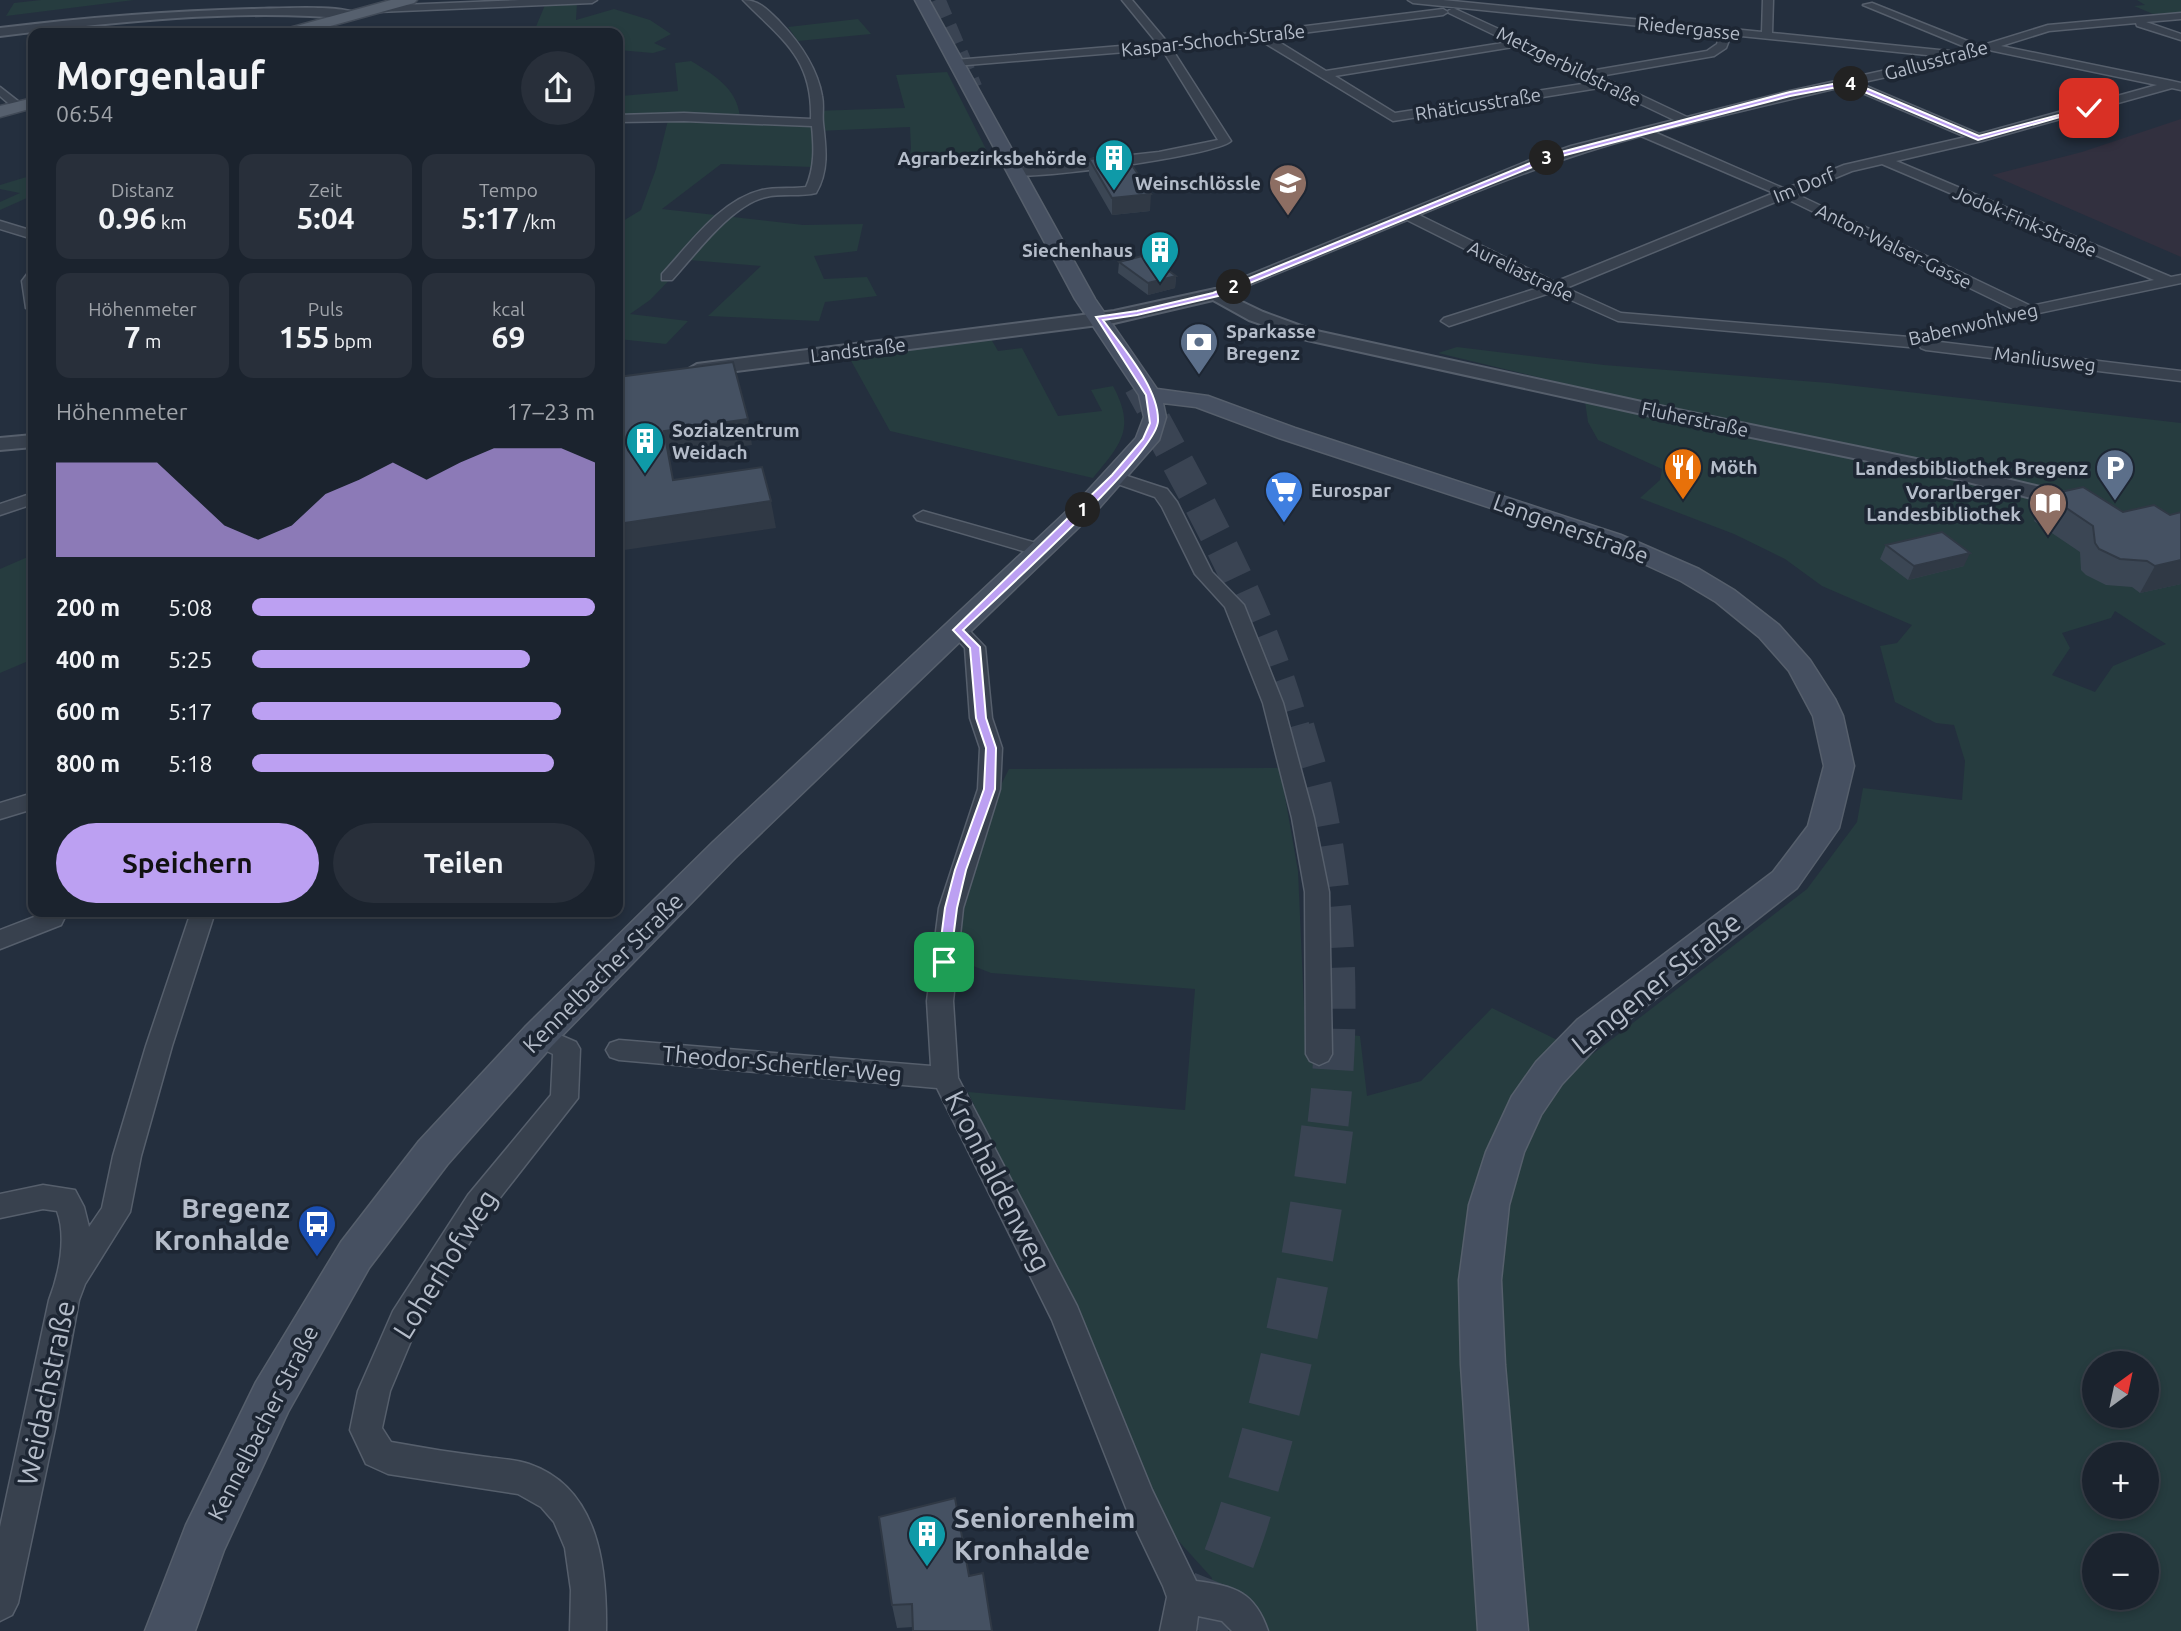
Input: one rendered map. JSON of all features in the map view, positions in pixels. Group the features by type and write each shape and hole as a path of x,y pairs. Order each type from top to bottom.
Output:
{"main road":[{"path":"306,28 409,0"},
{"path":"922,0 1014,172 1098,318 1152,402"},
{"path":"0,112 26,105"},
{"name":"Langenerstraße","path":"1152,402 1211,405 1287,433 1612,540 1690,575 1725,596 1769,631 1800,666 1821,699 1828,716 1839,766"},
{"name":"Kennelbacher Straße","path":"170,1631 203,1542 272,1397 355,1255 433,1153 539,1036 724,850 958,630 1115,477 1147,440 1154,423 1152,402"},
{"name":"Langener Straße","path":"1503,1631 1483,1365 1480,1280 1489,1205 1505,1152 1525,1107 1549,1073 1590,1030 1785,880 1823,828 1839,766"}],"street":[{"path":"377,9 593,0"},
{"path":"667,277 732,211 750,198 769,193 799,193 811,190 817,178 820,146 816,91 799,54 775,21 748,0"},
{"path":"1014,172 1215,146 1225,141 1165,46 1127,0"},
{"name":"Riedergasse","path":"1413,0 1965,55"},
{"path":"1560,0 1575,16"},
{"path":"1767,36 1768,0"},
{"path":"1868,5 1984,48 2178,84"},
{"name":"Kaspar-Schoch-Straße","path":"955,63 1261,36 1453,11 1470,6"},
{"name":"Metzgerbildstraße","path":"1453,11 1686,121"},
{"path":"35,28 124,18 185,15 353,15"},
{"name":"Gallusstraße","path":"1098,318 1137,313 1215,295 1552,156 1790,94 1965,55 2048,28 2181,16"},
{"path":"2127,20 2181,37"},
{"path":"0,32 28,29"},
{"path":"1588,75 1710,54 1719,50 1726,32"},
{"path":"1261,36 1323,75 1521,43"},
{"name":"Rhäticusstraße","path":"1323,75 1393,117 1605,83"},
{"path":"1849,83 1978,138"},
{"name":"Im Dorf","path":"1448,321 1555,287 1848,167 1978,138 2178,84"},
{"path":"0,90 26,105"},
{"path":"623,119 684,117 817,122"},
{"name":"Anton-Walser-Gasse","path":"1643,132 1784,193 2029,311"},
{"name":"Jodok-Fink-Straße","path":"1883,160 2175,280"},
{"name":"Aureliastraße","path":"1408,215 1594,307 1636,320"},
{"path":"3,225 28,221"},
{"path":"3,225 28,233"},
{"name":"Babenwohlweg","path":"1636,320 1909,342 2029,311 2175,280"},
{"name":"Fluherstraße","path":"1215,295 1256,316 1307,334 1683,417 1961,474 2104,509"},
{"name":"Landstraße","path":"677,373 1098,318"},
{"name":"Manliusweg","path":"1909,342 2181,376"},
{"path":"0,444 28,441"},
{"path":"1115,477 1161,493 1171,506 1204,574 1234,605 1273,703 1303,818 1317,892 1319,1054"},
{"path":"0,510 28,500"},
{"path":"923,516 1040,550"},
{"name":"Kronhaldenweg","path":"958,630 975,647 981,718 991,748 989,789 961,870 946,943 940,1001 945,1078 1066,1316 1140,1501 1174,1569 1184,1597"},
{"path":"0,811 28,803"},
{"path":"104,1233 116,1212 130,1144 202,917"},
{"path":"0,940 52,919"},
{"name":"Loherhofweg","path":"539,1036 567,1049 564,1098 478,1204 419,1295 404,1321 374,1391 366,1430 379,1453 388,1458 510,1477 534,1482 547,1491 565,1510 576,1530 586,1563 588,1631"},
{"name":"Theodor-Schertler-Weg","path":"619,1050 945,1078"},
{"path":"0,1206 43,1196 65,1199 73,1212 72,1278"},
{"name":"Weidachstraße","path":"0,1603 64,1300 72,1278 104,1233"},
{"path":"1178,1631 1184,1597 1237,1608 1246,1615 1250,1631"}],"shaded area":[{"path":"2181,119 2181,257 1992,175 2082,152"}],"green space":[{"path":"41,0 134,0 6,16 14,3"},
{"path":"2137,0 2181,0 2181,13 2153,14 2134,6 2145,5"},
{"path":"577,3 576,20 614,9 650,20 671,34 654,43 667,49 653,53 623,50 623,28 535,28 545,5"},
{"path":"858,19 871,34 798,41 788,27"},
{"path":"691,61 716,77 734,98 740,117 796,121 811,119 813,111 905,108 896,75 947,72 993,163 908,170 910,127 817,131 812,167 721,164 662,209 803,225 863,224 857,251 814,256 824,279 867,277 877,296 825,302 819,321 708,316 761,266 689,260 650,300 630,314 688,321 666,344 623,340 623,221 641,210 656,169 669,116 623,116 623,96 678,91 675,63"},
{"path":"28,177 28,198 0,210 0,202 20,193 0,189 0,185"},
{"path":"991,339 998,351 1022,348 1058,416 1102,411 1091,390 1113,386 1124,414 1122,435 1118,445 1093,478 890,431 849,357"},
{"path":"1457,347 1604,365 1829,383 2181,423 2181,1631 1198,1631 1212,1578 1174,1536 968,1092 1185,1110 1195,989 991,973 953,958 953,937 989,809 1009,769 1280,768 1298,871 1305,1030 1360,1036 1367,1096 1421,1081 1492,1008 1590,1056 1807,889 1857,822 1863,788 1962,800 1965,761 1954,725 1936,723 1895,702 1880,646 1897,643 1912,625 1822,586 1785,559 1734,534 1640,498 1660,480 1662,469 1598,440 1588,422 1583,388 1438,353","holes":["2115,611 2166,644 2113,666 2095,692 2052,675 2070,648 2062,633 2111,618"]},
{"path":"28,557 28,661 0,673 0,569"}],"building":[{"path":"1126,156 1151,194 1112,198 1089,159"},
{"path":"1146,255 1176,276 1148,283 1119,262"},
{"path":"733,362 748,419 664,431 673,480 762,467 771,501 623,523 623,376"},
{"path":"2083,487 2123,512 2154,505 2170,515 2181,512 2181,560 2155,566 2147,561 2120,559 2099,549 2095,543 2093,526 2047,495"},
{"path":"1942,532 1970,553 1914,566 1886,545"},
{"name":"Seniorenheim Kronhalde","path":"955,1498 969,1576 983,1573 992,1631 913,1631 912,1604 892,1605 879,1517"}],"tunnel":[{"path":"936,0 973,88"},
{"path":"1136,387 1156,423"},
{"path":"1155,421 1234,571 1267,649 1294,729"},
{"path":"1294,728 1313,794 1321,834 1331,917 1335,1000 1328,1124"},
{"path":"1200,1631 1237,1536 1283,1374 1304,1274 1328,1122"}],"place":[{"name":"Agrarbezirksbehörde","path":"1114,192"},
{"name":"Weinschlössle","path":"1288,217"},
{"name":"Siechenhaus","path":"1160,284"},
{"name":"Sparkasse Bregenz","path":"1199,376"},
{"name":"Sozialzentrum Weidach","path":"645,475"},
{"name":"Möth","path":"1683,501"},
{"name":"Landesbibliothek Bregenz","path":"2115,502"},
{"name":"Eurospar","path":"1284,524"},
{"name":"Vorarlberger Landesbibliothek","path":"2048,537"},
{"name":"Bregenz Kronhalde","path":"317,1258"},
{"name":"Seniorenheim Kronhalde","path":"927,1568"}],"route":[{"path":"944,962 951,908 989,789 991,748 981,718 975,647 958,630 1135,456 1147,440 1154,423 1150,395 1098,318 1173,306 1215,295 1552,156 1790,94 1849,83 1978,138 2089,108"}]}
